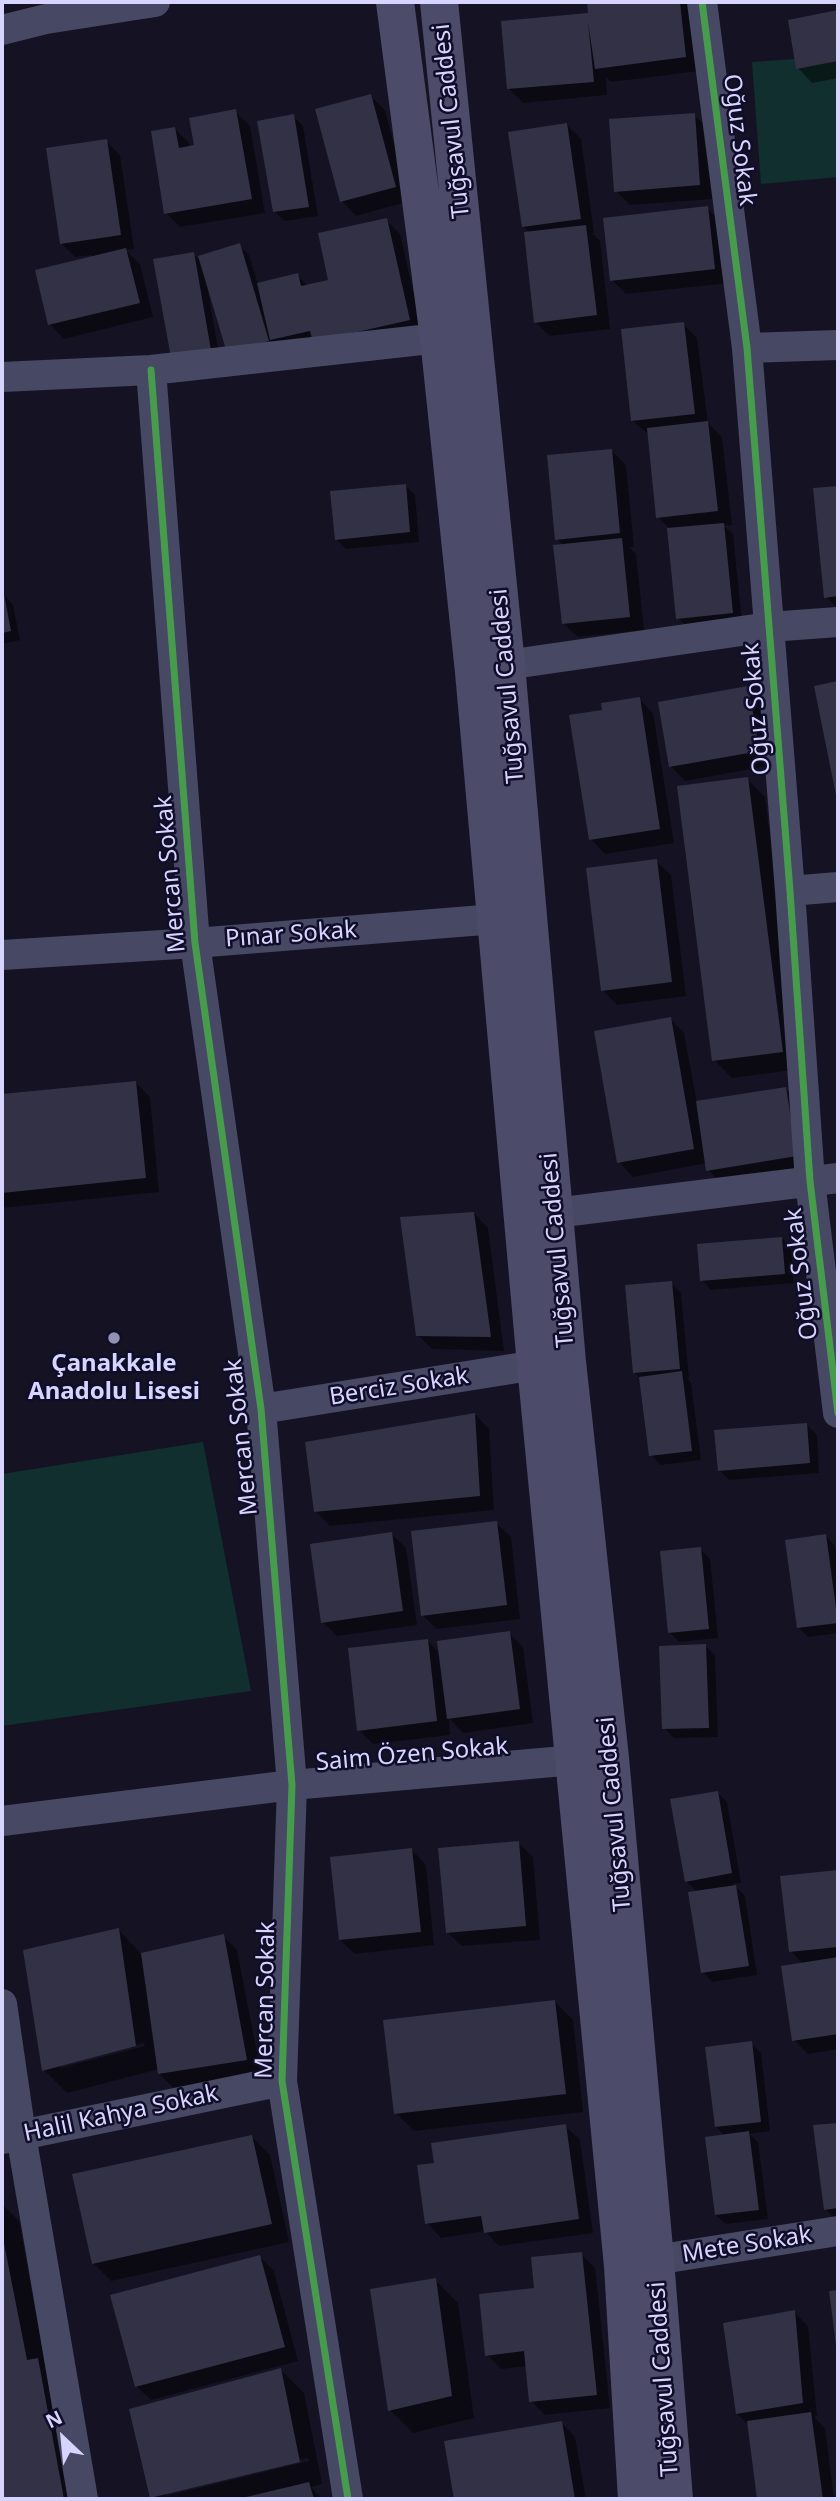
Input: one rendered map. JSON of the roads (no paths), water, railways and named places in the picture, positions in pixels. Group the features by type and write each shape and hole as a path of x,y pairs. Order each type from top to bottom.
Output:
{"main road":[{"path":"396,2 439,338 496,919 623,2266 637,2499"},
{"name":"Tuğsavul Caddesi","path":"439,2 506,665 567,1362 610,1758 674,2499"}],"street":[{"path":"2,30 46,10 155,2"},
{"name":"Oğuz Sokak","path":"702,2 747,348 790,891 824,1180 838,1413"},
{"path":"2,377 151,370 439,338"},
{"path":"747,348 838,345"},
{"name":"Mercan Sokak","path":"151,370 195,943 261,1409 292,1785 282,2081 348,2499"},
{"path":"506,665 769,627 838,622"},
{"path":"790,891 838,887"},
{"name":"Pınar Sokak","path":"2,955 496,919"},
{"path":"555,1213 824,1180"},
{"name":"Berciz Sokak","path":"261,1409 536,1365"},
{"name":"Saim Özen Sokak","path":"2,1821 292,1785 575,1760"},
{"path":"2,2004 11,2137 83,2499"},
{"name":"Halil Kahya Sokak","path":"11,2137 282,2081"},
{"name":"Mete Sokak","path":"655,2260 838,2231"}],"place":[{"name":"Çanakkale Anadolu Lisesi","path":"114,1338"}]}
